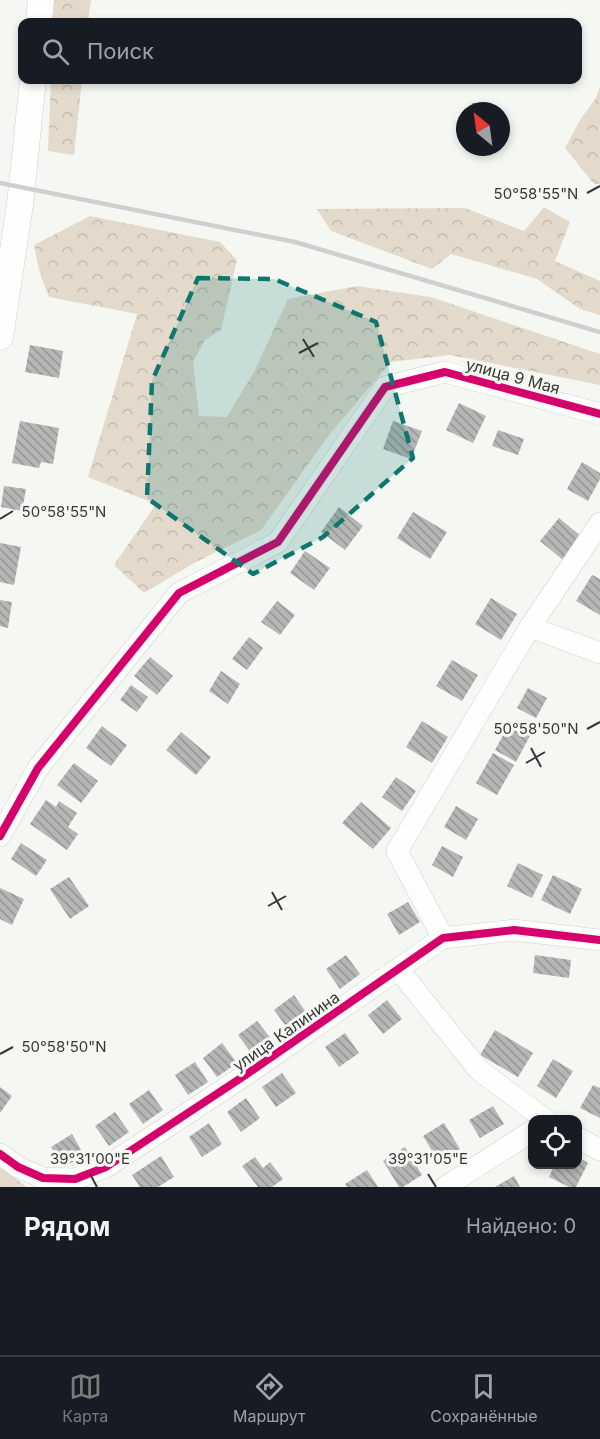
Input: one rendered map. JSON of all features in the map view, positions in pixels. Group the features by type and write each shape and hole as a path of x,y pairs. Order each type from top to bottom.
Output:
{"main road":[{"path":"39,18 41,0"},
{"path":"0,338 20,204 33,84"}],"street":[{"name":"улица 9 Мая","path":"0,836 38,768 179,593 278,542 385,387 445,372 600,414"},
{"path":"444,938 397,850 530,627 600,523"},
{"path":"530,627 600,653"},
{"name":"улица Калинина","path":"0,1154 18,1167 44,1178 75,1179 106,1167 244,1076 444,938 514,930 600,940"},
{"path":"398,969 479,1070 541,1115"},
{"path":"445,1187 528,1134"},
{"path":"582,1140 600,1150"}],"highlighted area":[{"path":"198,278 274,279 376,322 413,458 323,537 253,574 147,498 152,381"}],"green space":[{"path":"54,0 91,0 89,18 53,18"},
{"path":"51,84 82,84 74,155 48,151"},
{"path":"600,86 600,184 594,184 565,148 580,120 596,98"},
{"path":"544,207 570,222 555,261 600,281 600,315 580,309 537,279 451,254 432,269 331,231 317,209 465,208 524,231"},
{"path":"90,216 220,242 237,260 221,330 205,340 193,362 199,416 227,417 254,372 288,299 357,286 431,297 600,354 600,385 450,355 391,362 329,435 261,530 194,563 144,593 114,565 156,504 88,477 137,314 49,297 39,270 34,245"},
{"path":"0,1165 26,1187 0,1187"}],"building":[{"path":"30,345 63,351 59,378 25,372"},
{"path":"459,403 486,416 473,443 446,430"},
{"path":"20,421 59,428 53,464 41,462 39,468 12,463"},
{"path":"393,421 422,431 411,459 383,449"},
{"path":"498,430 524,439 518,455 492,446"},
{"path":"582,462 600,473 600,479 588,501 567,489"},
{"path":"4,486 26,489 22,511 1,507"},
{"path":"339,507 363,526 345,550 321,532"},
{"path":"413,512 447,532 430,559 397,538"},
{"path":"559,518 582,537 563,560 540,541"},
{"path":"0,543 21,547 14,585 0,582"},
{"path":"305,551 330,568 314,590 290,573"},
{"path":"592,575 600,579 600,615 576,601"},
{"path":"491,598 517,614 501,640 475,624"},
{"path":"0,600 12,602 8,628 0,626"},
{"path":"277,601 295,615 280,635 261,622"},
{"path":"249,637 263,648 247,670 232,659"},
{"path":"150,657 173,676 157,695 134,676"},
{"path":"452,660 478,675 462,701 436,686"},
{"path":"221,671 240,684 228,704 209,691"},
{"path":"131,685 148,697 137,712 120,700"},
{"path":"528,688 547,698 536,718 517,708"},
{"path":"422,721 448,737 432,763 406,747"},
{"path":"511,721 532,732 516,762 495,750"},
{"path":"102,726 127,745 111,766 86,748"},
{"path":"181,732 211,757 196,775 166,750"},
{"path":"493,753 514,765 497,795 476,783"},
{"path":"74,763 98,781 81,803 57,785"},
{"path":"396,777 416,791 402,811 382,797"},
{"path":"46,800 56,807 59,801 77,813 68,827 78,834 67,850 30,824"},
{"path":"361,802 391,828 373,849 342,823"},
{"path":"456,806 478,819 466,840 444,827"},
{"path":"21,843 47,860 36,876 11,859"},
{"path":"442,846 463,857 453,877 432,865"},
{"path":"518,863 543,875 532,898 507,886"},
{"path":"553,875 582,889 570,914 541,900"},
{"path":"69,877 89,906 70,919 50,889"},
{"path":"0,888 24,899 12,925 0,919"},
{"path":"408,902 420,922 399,935 387,914"},
{"path":"346,955 360,974 340,989 326,969"},
{"path":"535,955 571,960 569,978 533,973"},
{"path":"294,995 308,1015 288,1029 274,1010"},
{"path":"387,1000 402,1019 383,1034 368,1015"},
{"path":"257,1021 272,1040 252,1054 238,1035"},
{"path":"495,1030 533,1053 518,1077 480,1055"},
{"path":"345,1033 359,1053 339,1067 325,1047"},
{"path":"222,1043 237,1063 217,1077 203,1058"},
{"path":"553,1059 573,1071 556,1098 537,1086"},
{"path":"195,1062 208,1082 188,1095 175,1075"},
{"path":"282,1073 296,1093 276,1107 262,1087"},
{"path":"593,1085 600,1088 600,1118 580,1108"},
{"path":"0,1087 12,1096 0,1113"},
{"path":"149,1090 163,1110 143,1124 129,1104"},
{"path":"246,1098 260,1118 241,1132 227,1112"},
{"path":"493,1106 504,1124 480,1138 469,1120"},
{"path":"115,1112 129,1132 109,1146 95,1126"},
{"path":"209,1123 222,1144 202,1157 189,1137"},
{"path":"444,1123 460,1149 439,1162 423,1136"},
{"path":"72,1134 84,1155 64,1167 51,1147"},
{"path":"405,1147 422,1175 403,1187 399,1187 383,1161"},
{"path":"161,1156 174,1177 158,1187 140,1187 132,1175"},
{"path":"255,1157 263,1168 270,1162 283,1179 272,1187 258,1187 242,1166"},
{"path":"582,1159 588,1163 576,1187 569,1187 549,1177 553,1169 582,1169"},
{"path":"367,1170 378,1187 347,1187 345,1184"},
{"path":"514,1176 520,1187 495,1187"}],"railway":[{"path":"0,183 295,242 600,332"}],"cycle path":[{"path":"0,836 38,768 179,593 278,542 385,387 445,372 600,414"},
{"path":"0,1154 18,1167 43,1178 75,1179 106,1167 244,1076 443,938 514,930 600,940"}]}
